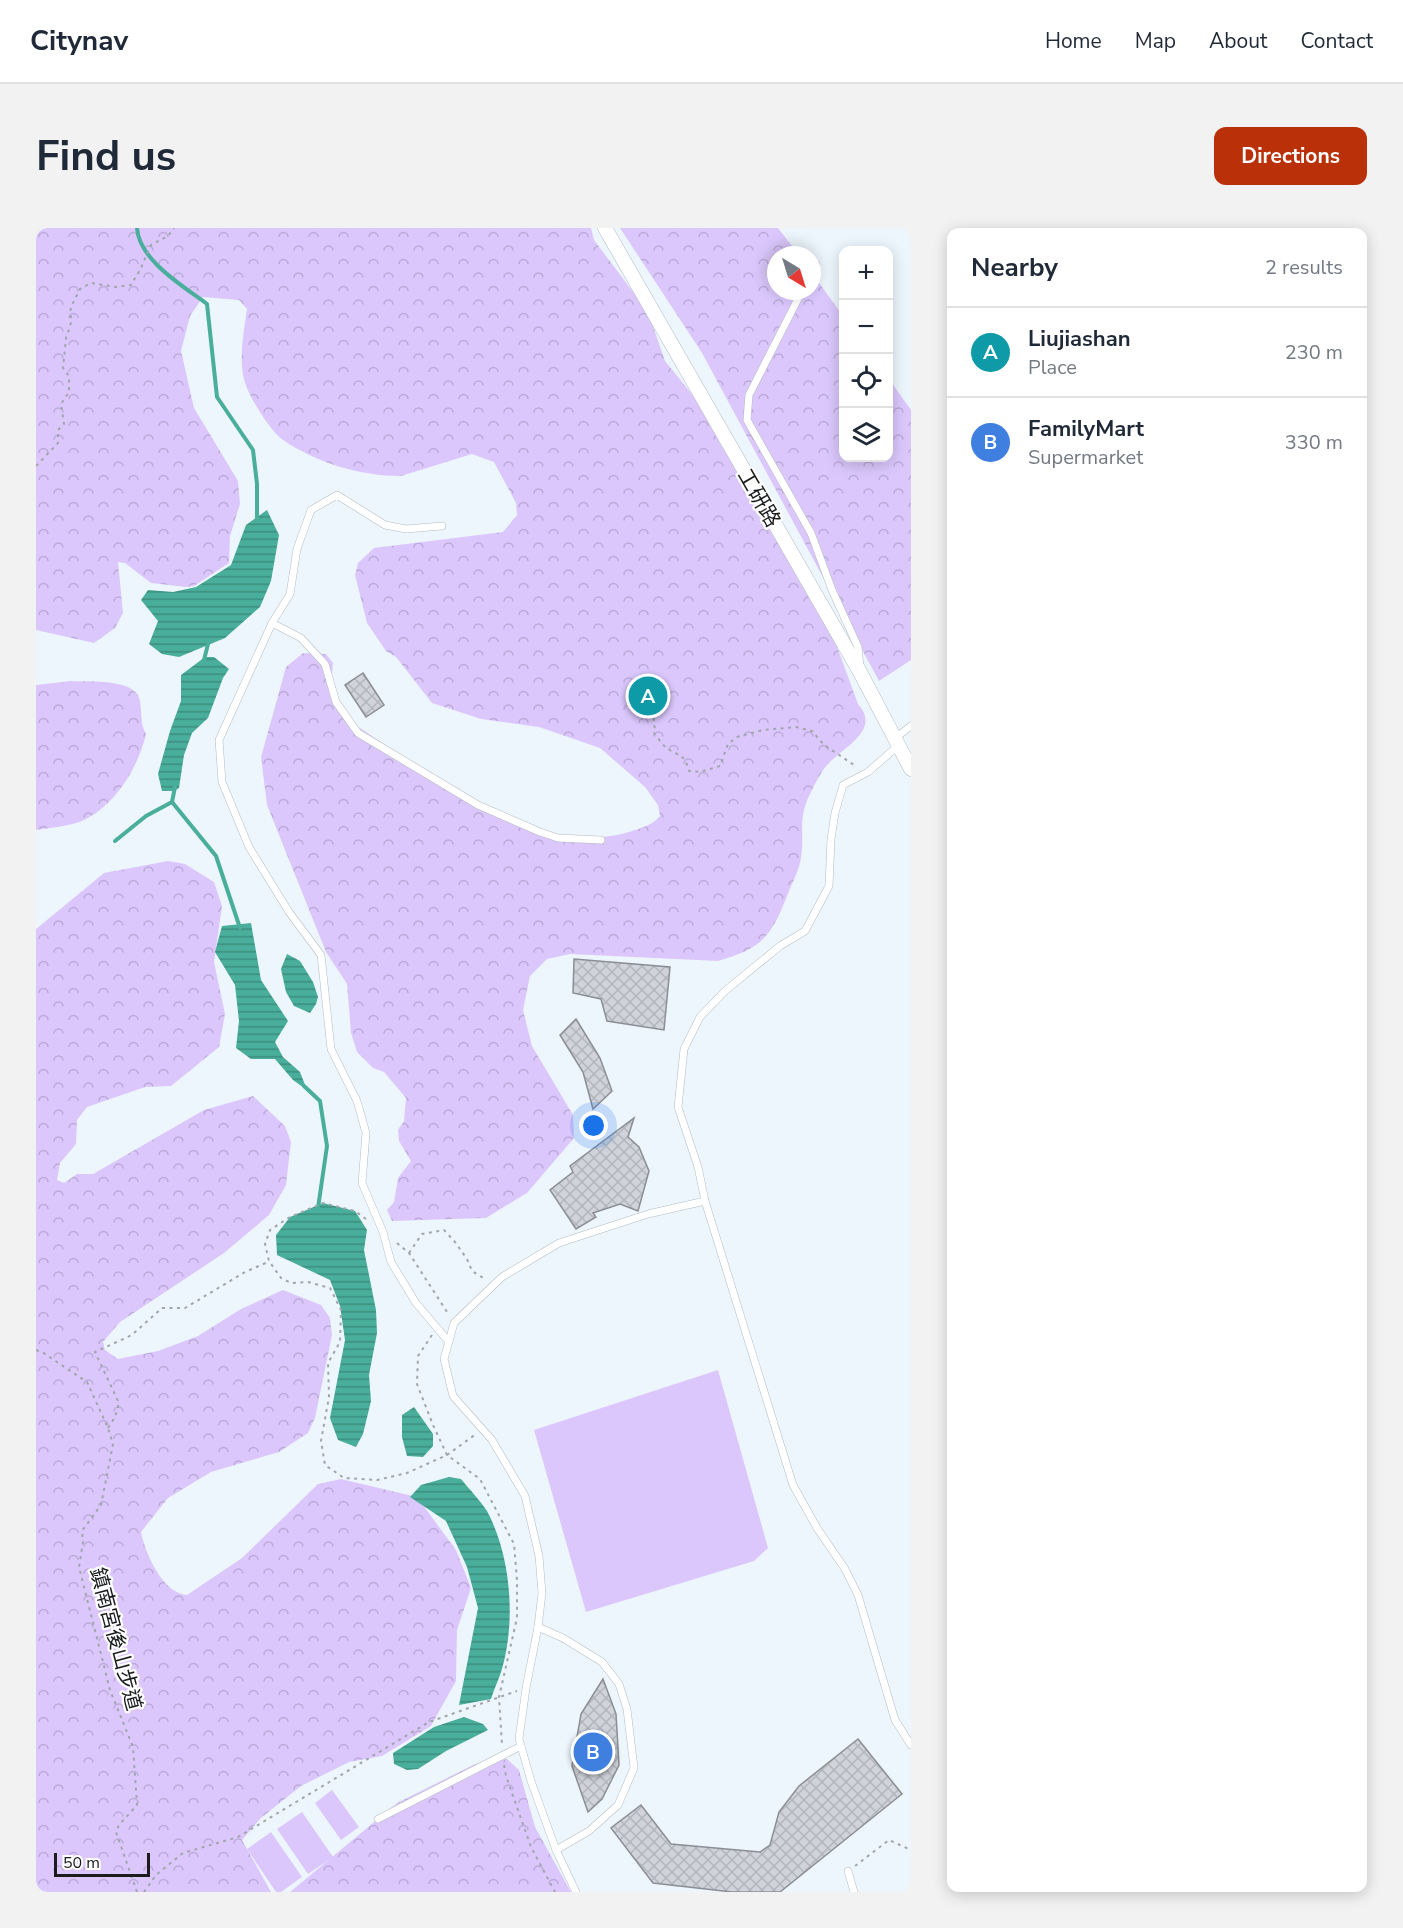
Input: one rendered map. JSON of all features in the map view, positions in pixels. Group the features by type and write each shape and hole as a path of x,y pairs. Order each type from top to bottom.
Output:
{"street":[{"name":"工研路","path":"605,228 860,672 911,769"}],"lane":[{"path":"797,300 749,395 747,420 811,533 832,590 858,647 860,672"},
{"path":"442,526 406,529 385,525 337,495 311,510 297,549 290,594 272,622 219,740 222,782 249,847 289,912 321,955 331,1048 357,1101 366,1133 362,1184 383,1232 391,1262 416,1303 449,1342"},
{"path":"272,622 301,638 325,664 336,702 358,733 478,805 558,838 601,840"},
{"path":"911,726 868,772 843,784 831,839 829,886 805,931 780,946 725,991 700,1017 684,1049 678,1107 794,1485 816,1528 846,1569 858,1595 895,1720 911,1745"},
{"path":"576,1892 556,1850 531,1781 519,1739 542,1593 539,1556 525,1496 492,1440 453,1396 444,1359 454,1323 502,1277 559,1243 648,1214 705,1201"},
{"path":"538,1627 563,1638 602,1662 619,1684 627,1709 634,1768 618,1805 589,1831 556,1850"},
{"path":"378,1819 521,1746"},
{"path":"848,1871 854,1892"}],"path":[{"path":"36,466 58,443 58,430 64,424 61,404 69,392 69,376 63,368 66,338 72,320 71,307 80,289 91,283 116,287 131,285 151,245 168,236 174,228"},
{"path":"651,703 654,733 668,749 677,752 686,760 689,771 700,772 720,766 728,744 737,737 763,730 796,727 812,731 824,745 852,766 868,772"},
{"path":"454,1323 409,1253 356,1211 322,1203 290,1217 270,1230 265,1244 269,1261 281,1278 291,1283 308,1282 330,1288 341,1310 340,1342 328,1363 329,1397 321,1441 325,1466 344,1478 377,1480 407,1473 447,1455 482,1429"},
{"path":"409,1253 422,1234 444,1230 467,1259 472,1272 494,1285"},
{"path":"108,1428 115,1417 119,1403 95,1352 132,1335 162,1308 185,1308 269,1261"},
{"path":"436,1327 418,1356 417,1384 447,1455 480,1479 514,1544 517,1618 499,1697 503,1756 506,1776 531,1847 555,1892"},
{"name":"鎮南宮後山步道","path":"36,1350 87,1382 113,1444 101,1505 82,1531 83,1542 79,1567 110,1690 133,1747 137,1805 119,1825 116,1832 137,1892"},
{"path":"144,1892 156,1875 183,1853 238,1837 429,1722 526,1688"},
{"path":"848,1871 889,1840 911,1850"}],"green space":[{"path":"36,228 591,228 594,240 648,312 665,361 699,403 721,445 743,473 756,506 832,633 866,721 852,743 826,766 810,794 802,819 802,848 799,866 777,919 764,938 756,945 718,961 570,954 547,959 530,976 523,1010 532,1046 573,1115 574,1138 527,1193 486,1218 392,1221 387,1210 394,1202 398,1178 411,1161 399,1141 398,1130 404,1121 406,1098 384,1072 373,1068 357,1052 351,1033 347,984 326,952 267,805 261,757 286,667 303,653 326,654 333,663 330,697 342,716 441,781 520,823 557,835 577,838 600,837 642,828 653,822 660,816 658,805 645,787 600,748 539,727 481,719 432,703 396,657 386,651 367,623 355,575 358,563 374,548 503,532 517,515 516,503 494,462 472,454 401,476 370,474 339,467 283,440 261,414 245,383 242,356 247,309 239,300 203,297 190,316 181,351 194,408 238,481 240,504 230,536 229,563 194,586 186,587 151,583 125,563 118,562 123,613 115,628 94,643 36,630"},
{"path":"620,228 778,228 792,246 767,246 767,300 821,300 821,285 839,310 839,462 893,462 893,385 911,410 911,660 879,681 702,353"},
{"path":"71,681 111,683 130,688 137,694 140,701 146,734 131,773 105,806 82,821 36,830 36,685"},
{"path":"168,861 185,864 214,882 222,906 214,962 225,1014 219,1047 171,1086 145,1087 87,1107 77,1120 76,1144 60,1163 57,1180 64,1183 77,1174 93,1174 204,1110 253,1096 285,1126 291,1142 286,1185 269,1215 224,1253 120,1322 103,1342 105,1350 118,1359 158,1351 198,1336 241,1309 283,1290 321,1305 330,1318 332,1335 315,1418 308,1433 279,1452 211,1472 168,1498 141,1532 146,1551 156,1571 170,1588 187,1595 242,1558 318,1484 341,1479 417,1497 456,1550 471,1588 457,1630 456,1681 431,1726 382,1756 349,1762 301,1786 261,1818 242,1840 271,1892 36,1892 36,929 104,873"},
{"path":"718,1370 768,1548 754,1561 586,1612 534,1430"},
{"path":"507,1759 519,1770 535,1827 571,1892 290,1892 397,1803 475,1764"},
{"path":"332,1790 359,1827 341,1840 315,1803"},
{"path":"302,1812 333,1857 308,1874 277,1829"},
{"path":"271,1832 302,1877 281,1892 276,1892 247,1849"}],"shaded area":[{"path":"267,510 279,535 271,581 260,607 225,638 179,657 162,654 149,644 158,621 141,600 148,590 173,592 196,587 231,565 246,525"},
{"path":"205,657 214,657 229,669 223,678 208,718 192,733 184,755 179,788 174,791 162,791 158,774 181,701 181,675"},
{"path":"251,923 261,980 288,1021 275,1042 283,1057 300,1072 307,1090 293,1080 275,1059 251,1059 236,1048 239,1021 235,985 215,952 222,926"},
{"path":"287,954 300,961 313,982 318,997 310,1013 294,1006 286,992 281,969"},
{"path":"323,1203 355,1211 367,1230 364,1250 376,1310 377,1333 369,1375 371,1401 363,1434 356,1447 338,1440 330,1418 345,1340 340,1306 330,1280 277,1255 276,1235 290,1217"},
{"path":"414,1407 433,1434 433,1446 423,1457 407,1456 402,1437 402,1415"},
{"path":"449,1477 461,1479 487,1511 495,1529 506,1568 510,1609 502,1669 491,1699 459,1705 478,1608 467,1567 446,1521 410,1497 421,1485"},
{"path":"464,1717 483,1724 488,1730 446,1751 418,1769 407,1770 394,1764 393,1753 434,1727"}],"building":[{"path":"363,673 384,705 366,717 345,685"},
{"path":"574,959 670,967 664,1030 607,1021 601,999 573,993"},
{"path":"576,1019 600,1058 612,1091 593,1109 583,1072 560,1035"},
{"path":"634,1118 628,1137 639,1147 649,1171 638,1211 620,1204 593,1213 596,1217 576,1229 550,1190 573,1172 570,1166"},
{"path":"603,1679 616,1714 619,1765 602,1799 588,1812 572,1766 581,1714"},
{"path":"858,1739 902,1794 780,1892 732,1892 653,1883 611,1828 641,1805 671,1844 760,1852 770,1845 779,1812 799,1786"}],"waterway":[{"path":"137,228 145,251 154,261 207,304 217,397 253,450 257,484 257,520"},
{"path":"204,660 208,644"},
{"path":"175,787 172,802 216,856 240,928"},
{"path":"115,841 146,816 172,802"},
{"path":"304,1086 320,1101 327,1146 318,1208"}],"place":[{"name":"Liujiashan","path":"648,696"},
{"name":"FamilyMart","path":"593,1752"}]}
